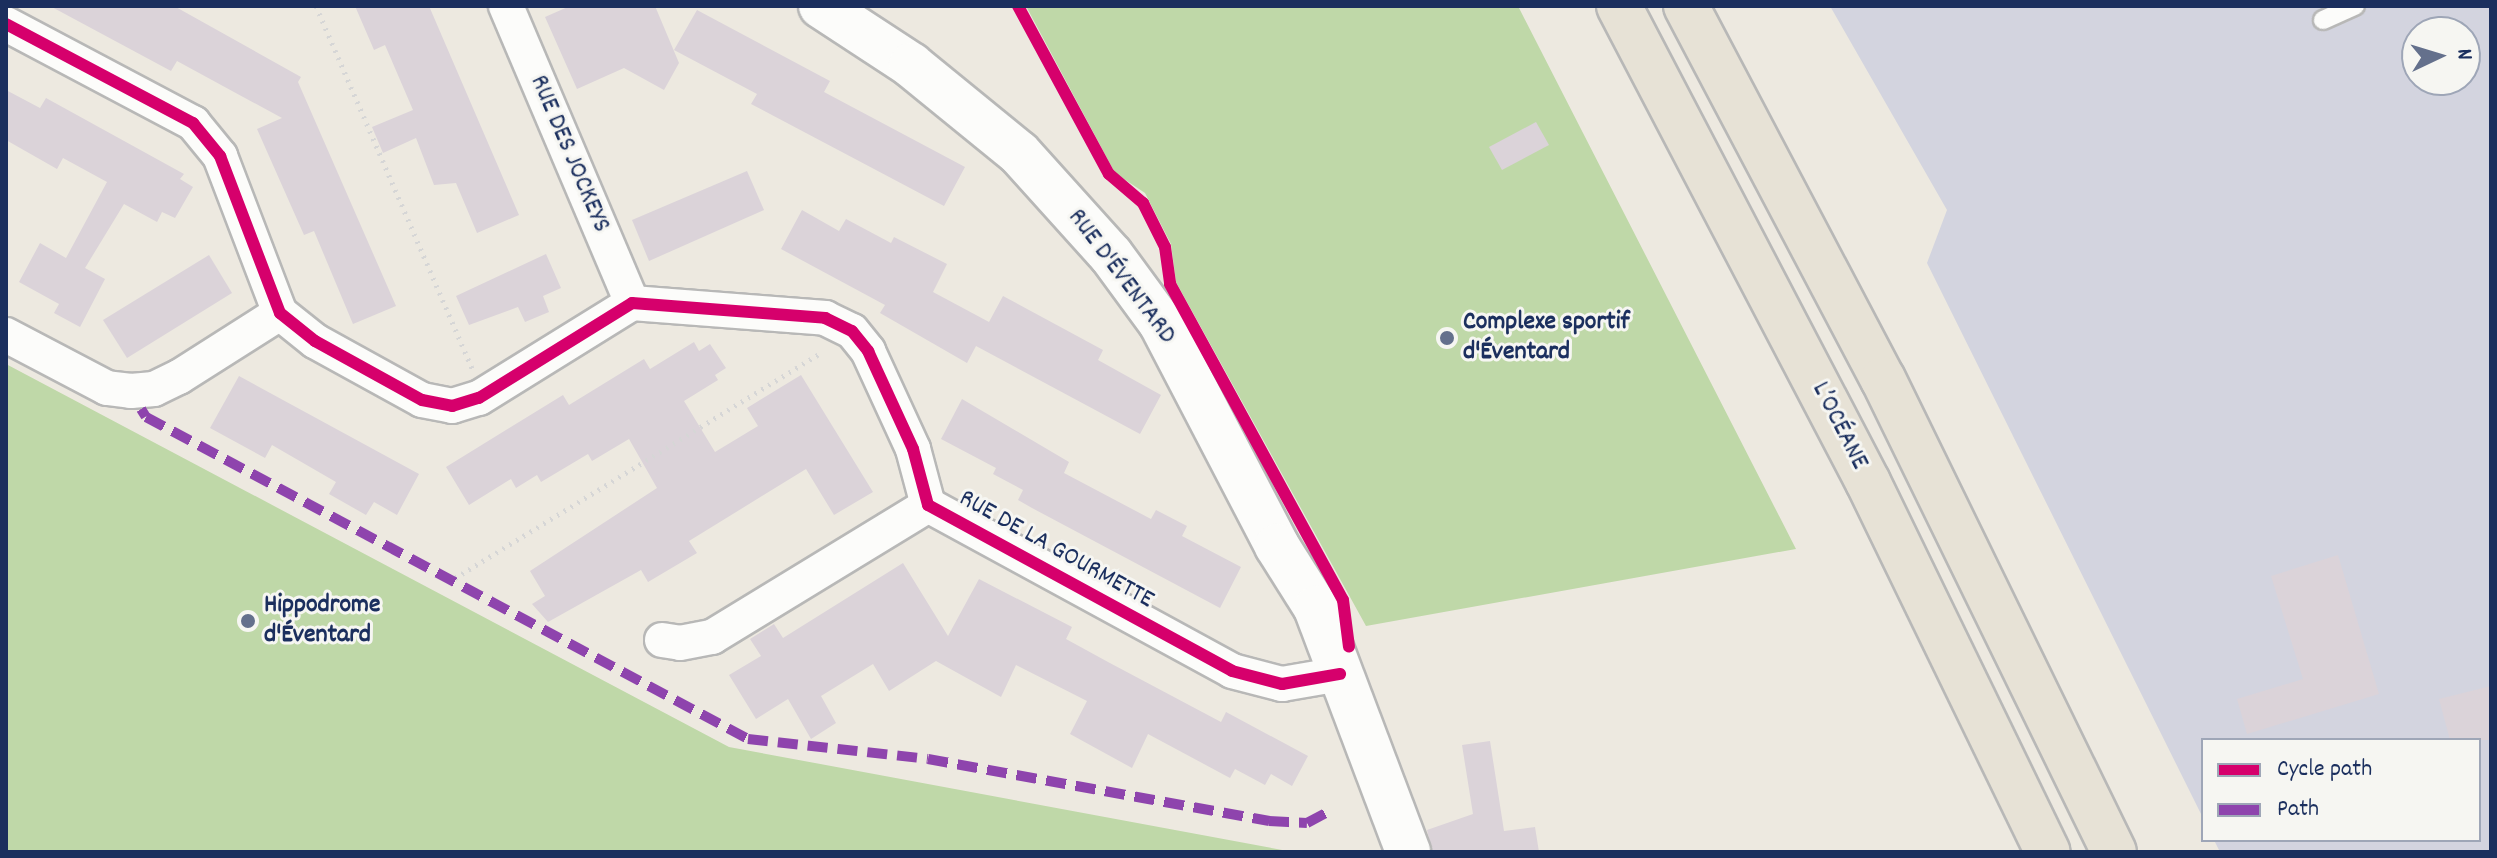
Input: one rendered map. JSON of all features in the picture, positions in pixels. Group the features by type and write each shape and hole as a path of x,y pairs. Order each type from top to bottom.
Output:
{"highway":[{"name":"L’OCÉANE","path":"1619,6 1868,482 2048,852"},
{"path":"1686,6 1883,379 2114,852"}],"street":[{"name":"RUE DES JOCKEYS","path":"506,6 632,303"},
{"name":"RUE D'ÉVENTARD","path":"821,6 956,98 1019,153 1111,255 1161,323 1277,546 1316,608 1408,852"},
{"path":"6,24 193,123 214,142 280,313 315,341 422,400 452,406 479,398 632,303"},
{"name":"RUE DE LA GOURMETTE","path":"632,303 825,318 852,331 868,351 913,449 928,505 1232,671 1282,684 1340,674"},
{"path":"6,335 107,388 131,391 154,389 179,377 280,313"},
{"path":"662,640 680,643 712,637 928,505"}],"lane":[{"path":"2323,20 2355,6"}],"path":[{"path":"316,6 478,385"},
{"path":"455,578 826,349"}],"shaded area":[{"path":"1830,6 2491,6 2491,852 2220,852 2215,842 2481,842 2481,738 2201,738 2201,814 1927,263 1947,210"}],"green space":[{"name":"Complexe sportif d'Éventard","path":"1026,6 1518,6 1796,549 1366,626 1176,282 1171,244 1145,193 1115,173"},
{"name":"Hippodrome d'Éventard","path":"6,364 729,747 1293,852 6,852"}],"building":[{"path":"50,6 174,6 301,77 298,82 396,306 353,324 314,231 304,235 257,129 282,118 177,61 171,71"},
{"path":"355,6 429,6 519,215 477,233 456,183 434,185 416,138 383,153 372,127 413,110 385,45 374,50"},
{"path":"570,6 655,6 679,63 664,90 624,68 577,89 545,17"},
{"path":"697,10 830,81 824,92 965,167 944,206 751,104 757,94 674,50"},
{"path":"6,90 40,108 46,98 184,174 180,179 193,187 175,218 162,212 157,222 124,204 85,268 105,279 80,327 54,313 59,304 19,282 40,243 66,258 107,182 63,158 57,169 6,140"},
{"path":"1536,122 1549,145 1502,170 1489,147"},
{"path":"747,171 764,210 649,261 632,220"},
{"path":"802,210 839,231 846,219 891,243 894,237 947,264 933,292 989,322 1003,296 1103,350 1098,360 1161,395 1140,434 976,346 967,363 880,313 885,305 781,249"},
{"path":"546,254 561,288 543,296 549,312 525,322 518,307 469,325 456,296"},
{"path":"209,255 232,293 127,358 103,320"},
{"path":"694,342 699,351 710,344 726,368 715,375 718,380 684,401 715,452 758,426 747,408 801,375 873,492 834,515 806,469 689,541 697,553 648,582 641,570 548,622 532,604 545,596 530,571 657,488 629,439 592,461 588,454 541,482 537,475 516,488 511,479 469,505 446,467 563,395 569,405 644,359 650,369"},
{"path":"239,376 419,474 397,515 374,502 366,515 329,494 336,482 272,445 265,458 210,428"},
{"path":"962,399 1069,462 1064,473 1151,519 1156,510 1187,526 1182,536 1241,567 1220,608 1018,500 1023,490 993,474 996,468 941,439"},
{"path":"2338,555 2379,694 2247,734 2237,699 2303,679 2271,576"},
{"path":"903,563 948,636 979,579 1072,627 1066,639 1108,662 1221,722 1226,712 1308,756 1292,786 1271,774 1265,785 1235,769 1230,778 1148,734 1132,768 1070,734 1087,701 1016,665 1001,697 936,661 889,691 873,664 821,696 836,723 811,739 788,699 756,719 729,675 761,656 750,639 774,624 783,638"},
{"path":"2491,686 2491,740 2449,738 2439,699"},
{"path":"1490,741 1504,831 1535,827 1539,852 1432,852 1427,830 1473,814 1462,745"}],"marked path":[{"path":"141,409 146,417 748,739 928,759 1269,821 1307,823 1326,813"}],"cycle path":[{"path":"1018,6 1109,174 1143,203 1165,247 1170,284 1343,600 1349,647"},
{"path":"6,24 193,123 220,156 280,313 315,341 422,400 452,406 479,398 632,303 825,318 852,331 868,351 913,449 928,505 1232,671 1282,684 1340,674"}],"place":[{"name":"Complexe sportif d'Éventard","path":"1447,338"},
{"name":"Hippodrome d'Éventard","path":"248,621"}]}
